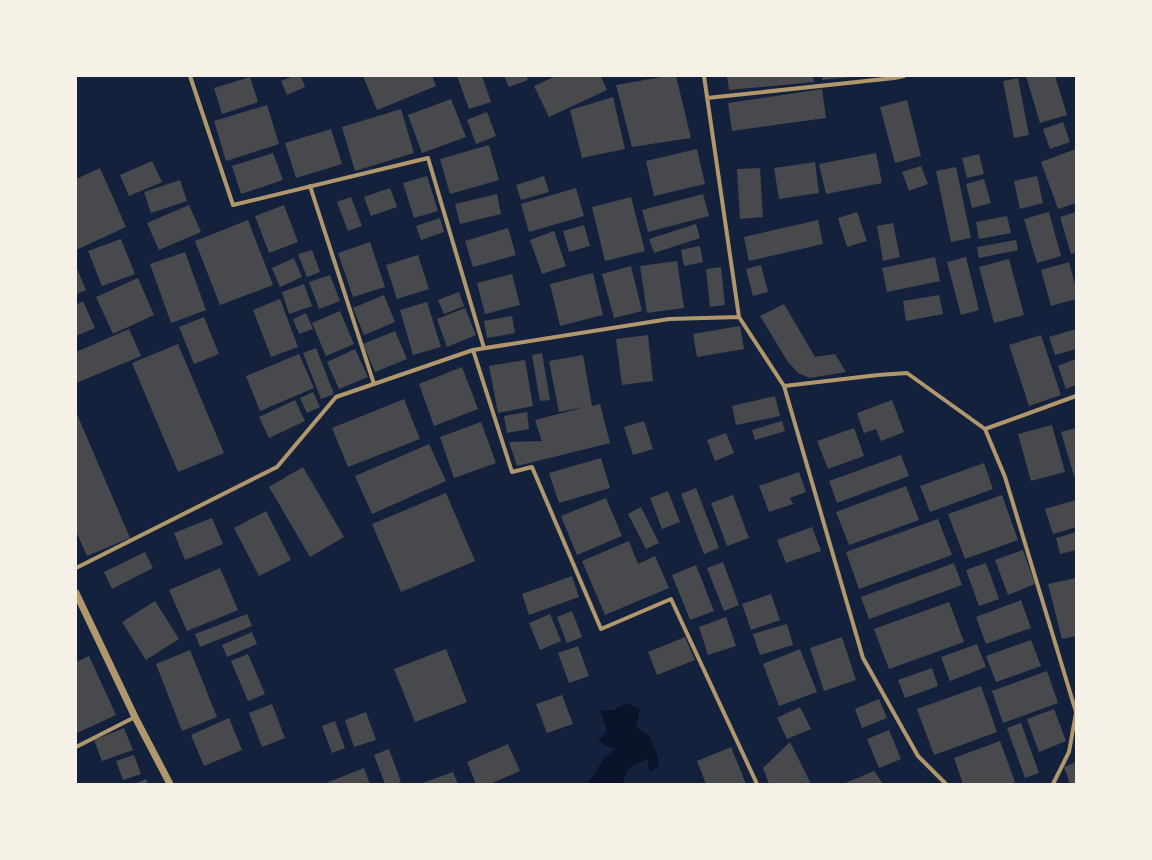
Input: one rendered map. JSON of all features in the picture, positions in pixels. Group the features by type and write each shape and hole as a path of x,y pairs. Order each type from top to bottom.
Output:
{"street":[{"path":"190,76 233,205 428,158 484,348"},
{"path":"704,76 739,317 784,386 864,658 918,756 946,784"},
{"path":"707,98 904,76"},
{"path":"310,186 374,384"},
{"path":"76,568 277,467 336,397 473,350 669,320 739,317"},
{"path":"473,350 512,472 532,467 602,629 671,599 757,784"},
{"path":"784,386 907,373 985,429 1005,477 1076,712 1069,752 1053,784"},
{"path":"985,429 1076,396"},
{"path":"76,593 135,717 170,784"},
{"path":"76,747 135,717"}],"water":[{"path":"627,703 640,709 636,727 650,737 657,755 659,766 649,772 648,759 638,763 628,770 623,784 588,784 604,758 615,749 598,742 607,731 600,711 614,710"}],"building":[{"path":"294,76 301,76 305,87 287,95 281,81"},
{"path":"363,76 432,76 436,86 377,110"},
{"path":"457,76 482,76 491,102 469,109"},
{"path":"504,76 526,76 528,80 509,87"},
{"path":"556,76 601,76 607,90 549,117 534,86"},
{"path":"667,76 676,76 691,138 632,147 616,85"},
{"path":"727,76 813,76 814,82 729,90"},
{"path":"822,76 850,76 850,77 822,80"},
{"path":"1026,76 1055,76 1067,115 1040,123"},
{"path":"250,77 258,102 222,114 214,88"},
{"path":"1018,78 1029,135 1014,138 1003,81"},
{"path":"822,89 826,118 732,131 728,103"},
{"path":"613,97 625,149 582,158 570,110"},
{"path":"451,99 466,137 422,153 408,115"},
{"path":"907,100 921,156 895,163 880,107"},
{"path":"267,105 279,144 226,161 214,121"},
{"path":"401,109 414,153 355,171 342,127"},
{"path":"487,112 496,136 476,144 467,120"},
{"path":"1063,122 1070,142 1050,149 1043,129"},
{"path":"331,129 342,164 296,178 285,143"},
{"path":"489,145 499,180 450,194 440,159"},
{"path":"697,149 705,184 654,196 646,161"},
{"path":"1076,149 1076,203 1058,209 1041,162"},
{"path":"273,153 283,180 241,194 232,166"},
{"path":"876,153 882,183 826,194 819,164"},
{"path":"979,154 984,174 967,178 962,158"},
{"path":"152,161 162,182 129,196 120,175"},
{"path":"815,162 819,193 779,199 774,168"},
{"path":"921,166 928,184 909,191 902,172"},
{"path":"956,167 971,238 951,242 936,171"},
{"path":"100,168 126,227 76,250 76,179"},
{"path":"760,168 763,217 740,219 737,169"},
{"path":"427,176 438,211 414,218 403,183"},
{"path":"544,176 549,192 521,200 516,185"},
{"path":"1037,176 1043,203 1020,209 1014,181"},
{"path":"984,179 991,203 972,208 966,184"},
{"path":"180,180 187,201 151,213 144,192"},
{"path":"390,188 397,207 371,216 364,197"},
{"path":"576,188 584,216 529,232 521,204"},
{"path":"497,194 501,214 460,224 455,204"},
{"path":"703,194 709,216 648,232 642,210"},
{"path":"351,197 362,226 348,231 337,202"},
{"path":"631,197 645,251 605,261 592,207"},
{"path":"189,205 201,232 159,250 147,223"},
{"path":"284,205 298,242 269,253 255,216"},
{"path":"857,212 867,241 847,247 838,218"},
{"path":"1049,212 1061,256 1037,263 1024,219"},
{"path":"1076,212 1076,252 1071,254 1060,217"},
{"path":"1007,216 1011,233 979,239 976,222"},
{"path":"440,218 444,232 421,240 416,226"},
{"path":"248,220 273,285 220,305 195,241"},
{"path":"818,220 823,244 749,261 744,237"},
{"path":"893,223 900,257 883,261 877,226"},
{"path":"696,224 700,238 654,253 649,239"},
{"path":"584,225 590,246 569,252 563,231"},
{"path":"508,228 516,255 473,267 465,241"},
{"path":"554,231 566,266 542,274 530,240"},
{"path":"121,239 135,274 102,286 88,251"},
{"path":"1016,240 1018,250 979,258 977,247"},
{"path":"370,242 385,287 353,297 338,253"},
{"path":"700,246 703,262 684,266 681,250"},
{"path":"312,250 320,272 307,277 298,254"},
{"path":"185,252 206,310 171,323 150,264"},
{"path":"418,255 429,289 397,299 386,265"},
{"path":"935,257 940,281 887,292 882,268"},
{"path":"966,257 979,310 961,315 947,262"},
{"path":"294,258 302,277 280,287 272,268"},
{"path":"1009,259 1024,315 994,323 979,267"},
{"path":"677,261 684,308 647,313 640,266"},
{"path":"1069,262 1076,288 1076,299 1051,306 1041,270"},
{"path":"761,265 768,292 753,296 746,269"},
{"path":"76,266 86,290 76,294"},
{"path":"631,266 642,311 614,318 602,274"},
{"path":"721,267 725,305 710,307 706,269"},
{"path":"593,273 603,315 560,326 550,284"},
{"path":"512,274 520,305 485,314 477,283"},
{"path":"330,275 340,301 319,309 309,282"},
{"path":"138,278 154,315 113,334 96,297"},
{"path":"304,284 312,306 289,314 282,292"},
{"path":"459,292 464,306 444,314 438,300"},
{"path":"384,295 395,322 364,335 353,308"},
{"path":"939,295 943,314 906,321 903,301"},
{"path":"280,299 298,347 271,357 253,310"},
{"path":"83,301 95,328 76,336 76,305"},
{"path":"427,302 441,347 413,355 400,310"},
{"path":"784,304 815,357 835,354 846,372 810,378 798,373 788,362 760,316"},
{"path":"465,308 476,335 447,347 437,319"},
{"path":"340,311 354,344 326,356 312,323"},
{"path":"306,313 313,329 299,334 293,319"},
{"path":"512,316 515,333 487,338 484,321"},
{"path":"204,317 219,354 194,364 179,327"},
{"path":"740,326 744,349 697,357 693,334"},
{"path":"129,329 141,356 76,383 76,352"},
{"path":"1076,329 1076,349 1055,355 1049,337"},
{"path":"395,331 407,359 375,372 363,344"},
{"path":"648,335 653,381 622,385 616,339"},
{"path":"1041,335 1061,395 1029,406 1009,345"},
{"path":"178,344 224,453 178,472 132,363"},
{"path":"316,348 334,394 321,399 303,353"},
{"path":"355,349 368,377 339,389 327,362"},
{"path":"542,353 550,400 540,401 532,355"},
{"path":"299,354 314,388 260,411 246,376"},
{"path":"583,355 592,406 600,404 610,443 517,466 509,442 542,441 535,420 585,407 559,412 549,361"},
{"path":"1076,359 1076,385 1066,389 1058,366"},
{"path":"525,360 533,406 498,413 489,366"},
{"path":"462,367 478,409 434,426 419,384"},
{"path":"313,392 320,407 307,413 300,398"},
{"path":"775,396 780,416 736,425 732,406"},
{"path":"404,399 420,439 348,467 332,428"},
{"path":"295,400 305,421 269,438 259,417"},
{"path":"892,400 904,432 881,441 876,429 864,433 857,413"},
{"path":"76,412 130,538 87,556 76,531"},
{"path":"527,412 529,429 507,433 504,416"},
{"path":"644,421 653,449 633,455 624,427"},
{"path":"782,421 785,431 755,440 752,430"},
{"path":"481,422 496,463 454,478 440,437"},
{"path":"1052,425 1065,472 1031,481 1018,434"},
{"path":"854,428 864,456 828,469 817,441"},
{"path":"1076,428 1076,476 1074,476 1061,432"},
{"path":"726,433 734,453 715,461 707,440"},
{"path":"429,444 446,481 372,514 355,476"},
{"path":"901,455 909,476 837,503 829,481"},
{"path":"601,458 610,488 559,503 549,473"},
{"path":"984,463 993,489 930,512 920,486"},
{"path":"303,467 344,537 310,557 269,487"},
{"path":"799,472 806,492 790,498 793,504 769,512 759,486"},
{"path":"906,486 919,520 849,545 836,512"},
{"path":"696,488 719,548 704,554 681,494"},
{"path":"668,491 680,522 662,529 650,498"},
{"path":"446,493 475,561 401,592 372,524"},
{"path":"733,495 749,538 727,546 711,503"},
{"path":"1002,495 1018,540 965,559 948,514"},
{"path":"606,498 622,536 577,555 561,516"},
{"path":"1076,500 1076,527 1053,534 1045,509"},
{"path":"641,507 659,543 646,549 628,514"},
{"path":"266,511 291,560 259,576 234,528"},
{"path":"212,518 223,544 185,560 174,533"},
{"path":"938,519 952,555 859,589 846,552"},
{"path":"812,527 821,551 786,563 777,540"},
{"path":"1076,532 1076,550 1060,554 1056,538"},
{"path":"629,541 638,564 655,556 669,588 605,615 582,561"},
{"path":"1023,550 1035,584 1008,595 995,560"},
{"path":"145,552 153,568 112,589 104,572"},
{"path":"723,562 739,605 724,611 707,568"},
{"path":"954,563 962,585 869,619 861,597"},
{"path":"986,563 999,599 979,606 966,570"},
{"path":"696,565 714,611 690,620 672,575"},
{"path":"220,568 238,610 187,631 169,590"},
{"path":"572,576 579,597 529,615 522,594"},
{"path":"1076,578 1076,636 1062,639 1048,584"},
{"path":"771,594 780,620 751,630 742,604"},
{"path":"1021,600 1031,628 986,644 976,617"},
{"path":"155,601 179,639 146,660 122,622"},
{"path":"949,602 964,642 889,669 874,629"},
{"path":"572,611 582,637 567,643 557,617"},
{"path":"247,614 252,626 200,647 195,634"},
{"path":"550,614 561,641 540,650 529,623"},
{"path":"726,617 736,646 708,655 699,627"},
{"path":"787,624 793,645 760,655 753,634"},
{"path":"252,632 257,644 227,657 222,645"},
{"path":"685,637 695,660 657,675 648,652"},
{"path":"842,637 856,680 824,691 810,648"},
{"path":"1031,640 1041,666 996,682 986,656"},
{"path":"977,644 986,667 950,681 941,657"},
{"path":"578,646 589,676 569,683 558,653"},
{"path":"446,649 467,702 415,722 394,669"},
{"path":"800,649 817,692 779,706 763,664"},
{"path":"190,650 217,717 182,731 156,664"},
{"path":"248,654 265,694 248,701 231,661"},
{"path":"89,656 116,715 77,733 76,662"},
{"path":"932,668 938,686 905,698 898,680"},
{"path":"1047,671 1058,703 1003,723 992,691"},
{"path":"981,686 997,732 934,755 917,709"},
{"path":"562,695 573,724 547,733 536,704"},
{"path":"879,699 887,718 862,728 855,709"},
{"path":"272,704 285,738 262,747 249,713"},
{"path":"800,707 811,729 787,739 777,718"},
{"path":"1054,709 1066,741 1039,752 1027,719"},
{"path":"366,712 376,740 354,747 345,720"},
{"path":"229,718 242,750 204,766 191,735"},
{"path":"335,721 345,748 332,753 322,726"},
{"path":"1021,723 1039,773 1025,778 1007,728"},
{"path":"124,728 133,750 102,761 94,740"},
{"path":"889,730 901,759 879,768 867,739"},
{"path":"1000,741 1015,782 1010,784 963,784 954,758"},
{"path":"790,742 811,784 769,784 763,768"},
{"path":"508,744 520,771 490,784 476,784 467,762"},
{"path":"731,747 746,784 706,784 697,761"},
{"path":"389,749 401,782 395,784 385,784 374,755"},
{"path":"134,755 141,774 123,780 116,761"},
{"path":"1076,762 1076,783 1070,784 1064,767"},
{"path":"364,768 370,784 326,784 326,783"},
{"path":"874,771 883,784 843,784"},
{"path":"453,772 458,784 420,784"},
{"path":"146,779 148,784 134,784"}]}
